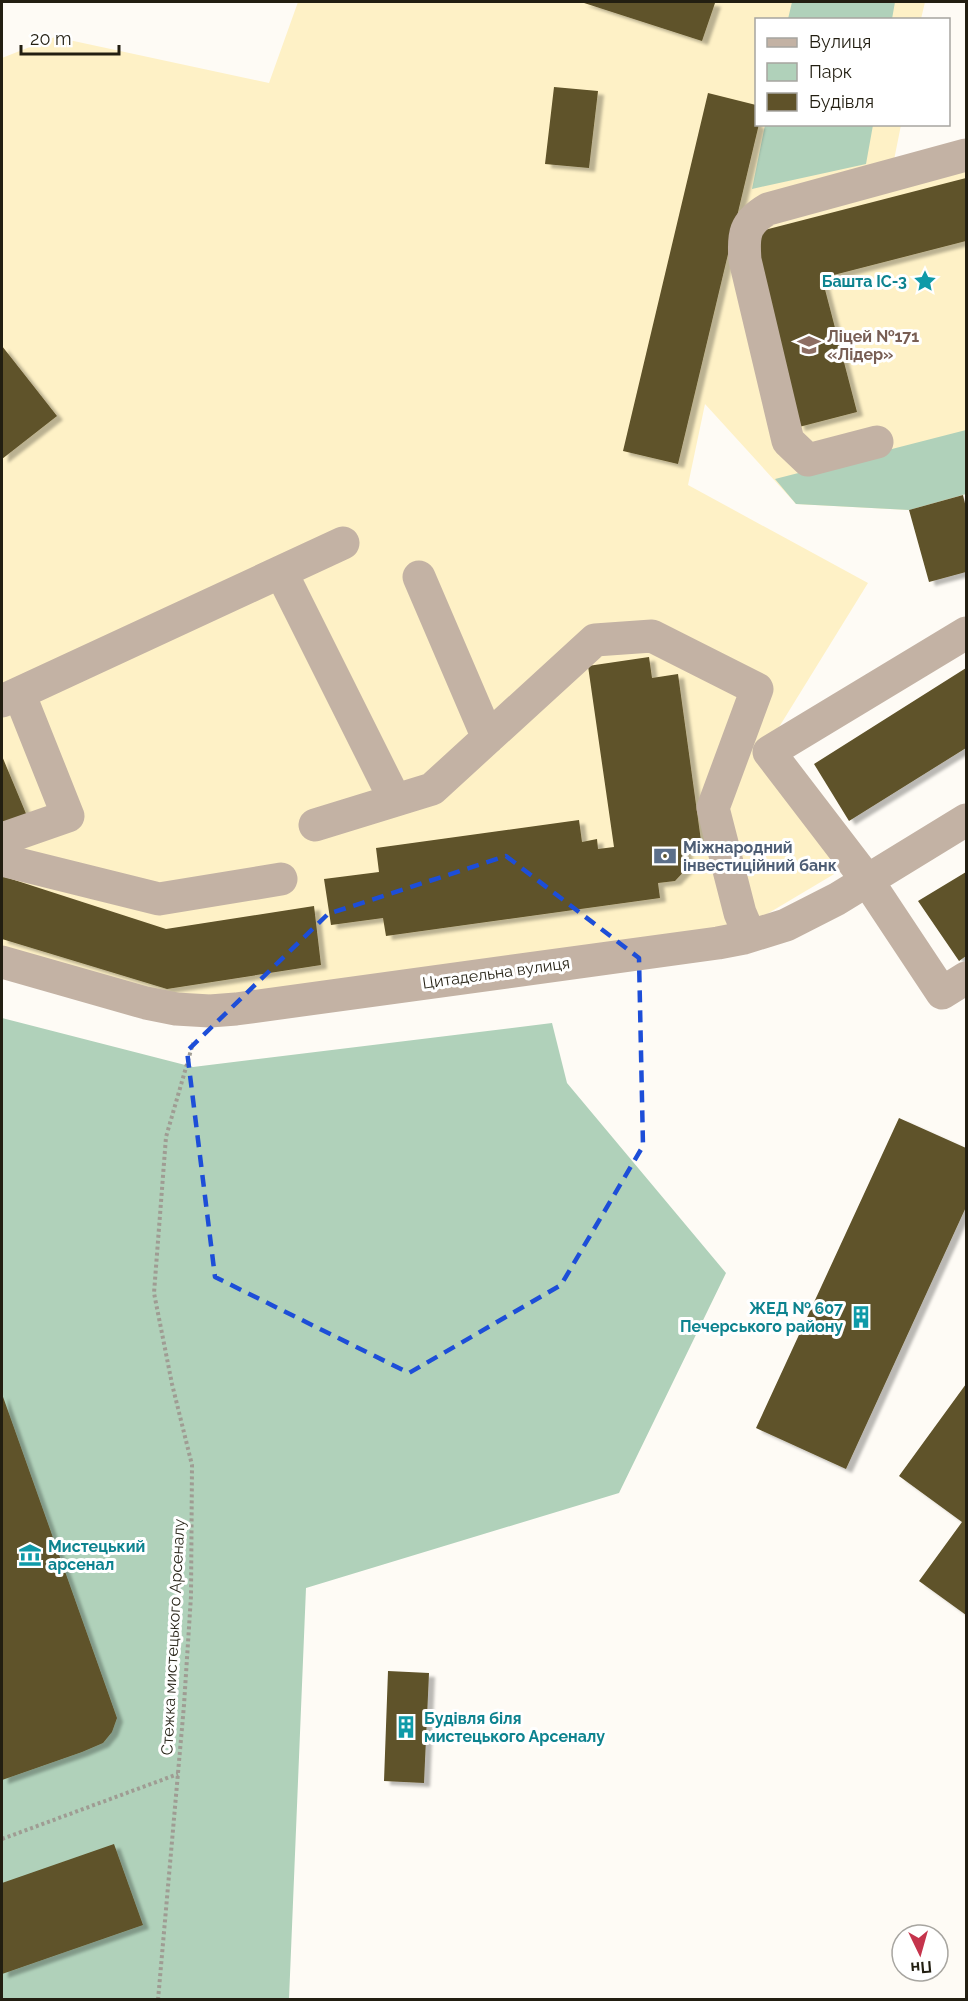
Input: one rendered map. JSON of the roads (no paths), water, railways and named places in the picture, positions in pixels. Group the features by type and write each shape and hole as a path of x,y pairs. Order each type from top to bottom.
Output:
{"street":[{"path":"877,442 808,460 788,441 745,260 746,230 755,216 768,209 966,155"},
{"path":"2,839 68,816 10,697 343,543"},
{"path":"281,572 395,800"},
{"path":"419,578 488,738"},
{"path":"966,633 769,752 867,880 942,993 966,978"},
{"path":"315,825 432,789 595,640 652,636 758,689 713,808 746,927 744,938"},
{"name":"Цитадельна вулиця","path":"2,962 146,1003 176,1009 210,1011 260,1006 744,938 786,925 837,899 966,820"},
{"path":"2,860 159,899 281,879"}],"place":[{"name":"Башта ІС-3","path":"925,281"},
{"name":"Ліцей №171 «Лідер»","path":"809,345"},
{"name":"Міжнародний інвестиційний банк","path":"665,856"},
{"name":"ЖЕД № 607 Печерського району","path":"861,1317"},
{"name":"Мистецький арсенал","path":"30,1555"},
{"name":"Будівля біля мистецького Арсеналу","path":"406,1727"}]}
